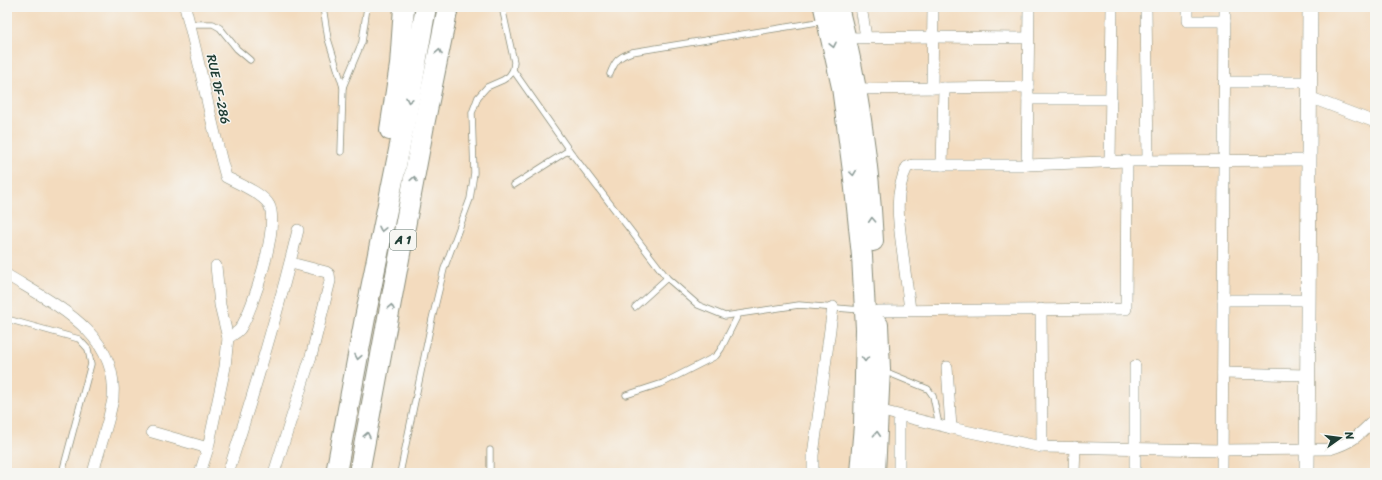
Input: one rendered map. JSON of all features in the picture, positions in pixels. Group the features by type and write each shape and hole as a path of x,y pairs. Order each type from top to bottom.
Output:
{"highway":[{"path":"390,191 386,166 386,153 400,65 404,7"},
{"name":"A 1","path":"336,473 390,191 411,91 426,7"},
{"name":"A 1","path":"359,473 448,7"},
{"path":"830,12 846,38 857,89 871,207 871,311 866,329 864,425 860,473"},
{"path":"830,12 842,87 862,256 880,369 875,473"}],"street":[{"name":"RUE DF-286","path":"185,7 214,135 226,176 266,199 272,213 271,232 259,281 245,319 239,330 228,338"},
{"path":"861,7 866,37"},
{"path":"932,88 933,7"},
{"path":"1027,165 1029,7"},
{"path":"1110,161 1112,7"},
{"path":"1146,7 1148,160"},
{"path":"1188,7 1188,21 1225,21"},
{"path":"1222,473 1225,7"},
{"path":"1307,473 1310,7"},
{"path":"846,38 1028,38"},
{"path":"1224,82 1309,89 1375,122"},
{"path":"942,165 944,88"},
{"path":"857,89 1028,88"},
{"path":"1028,99 1111,99"},
{"path":"910,310 898,221 898,198 904,173 907,167 913,165 1027,165 1148,160 1308,160"},
{"path":"871,311 1126,309 1128,161"},
{"path":"228,473 256,386 291,263 298,230"},
{"path":"274,473 312,353 330,281 329,274 326,272 291,263"},
{"path":"200,473 208,448 225,367 228,338 220,305 216,266"},
{"path":"7,275 57,306 81,323 97,340 108,360 112,380 113,400 93,473"},
{"path":"1223,300 1308,300"},
{"path":"812,473 832,307"},
{"path":"1041,309 1042,447"},
{"path":"1135,366 1135,473"},
{"path":"947,367 951,428"},
{"path":"1223,373 1307,375"},
{"path":"878,410 951,428 1042,447 1330,450 1346,444 1358,436 1375,419"},
{"path":"899,416 899,473"},
{"path":"152,432 208,448"},
{"path":"1074,473 1075,447"}],"lane":[{"path":"324,7 328,39 344,87"},
{"path":"341,152 344,87 362,42 367,7"},
{"path":"400,473 432,318 444,269 470,199 474,173 472,113 478,97 487,87 504,80 513,70 514,62 502,7"},
{"path":"610,74 615,62 623,55 632,52 830,12"},
{"path":"189,24 213,24 220,28 236,49 250,60"},
{"path":"513,70 569,150 667,278 698,305 725,316 799,306 832,307 871,311"},
{"path":"514,185 569,150"},
{"path":"635,307 667,278"},
{"path":"626,395 663,383 716,356 738,315"},
{"path":"7,320 78,339 88,349 91,364 62,473"},
{"path":"880,369 928,389 933,396 939,425"},
{"path":"490,450 490,473"}]}
